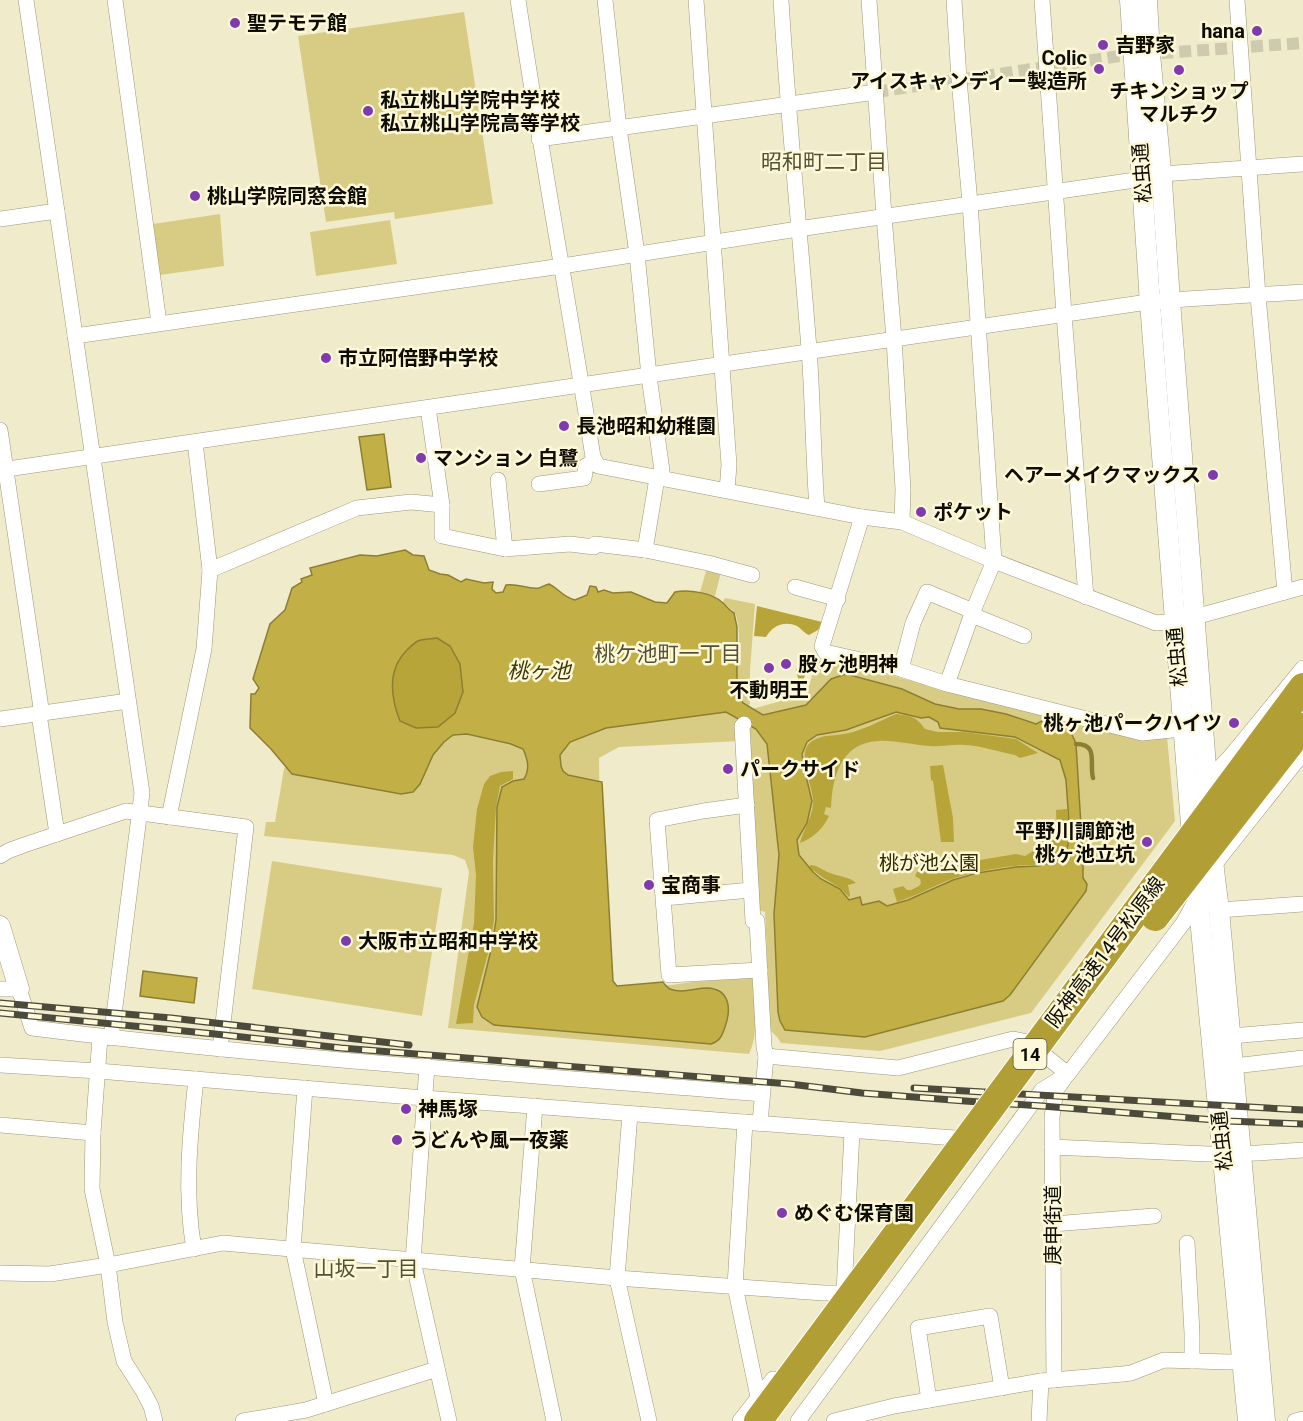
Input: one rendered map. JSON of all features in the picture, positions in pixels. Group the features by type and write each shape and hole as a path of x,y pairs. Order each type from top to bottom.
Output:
{"highway":[{"name":"阪神高速14号松原線","path":"758,1409 1303,687"},
{"name":"阪神高速14号松原線","path":"782,1421 1147,927 1303,728"}],"street":[{"path":"26,0 142,793 106,1037 98,1071 93,1133 92,1189 108,1265 115,1322 124,1361 151,1406 155,1421"},
{"path":"115,0 159,323"},
{"path":"518,0 539,140 594,459 600,467 862,518 902,522 994,561 1156,623 1196,617 1303,587"},
{"path":"605,0 662,471 657,478 645,550"},
{"path":"696,0 729,465 727,490"},
{"path":"782,0 788,104 809,352 817,508"},
{"path":"869,0 894,339 903,489 902,522"},
{"path":"947,684 994,561 954,0"},
{"path":"1041,0 1086,597"},
{"name":"松虫通","path":"1130,0 1150,303 1191,824 1198,895 1232,1154 1252,1361 1265,1421"},
{"name":"松虫通","path":"1147,0 1214,865 1234,1066 1232,1154"},
{"path":"1237,0 1258,296 1285,592"},
{"path":"539,140 876,92"},
{"path":"1162,174 1303,164"},
{"path":"75,336 1142,179"},
{"path":"0,219 57,211"},
{"path":"3,470 1064,314 1170,301 1303,292"},
{"path":"428,408 442,506 442,536 505,549 570,544 594,547 595,544 645,550 752,575"},
{"path":"0,430 3,470 41,708 39,714 57,834"},
{"path":"169,817 204,649 210,570 195,442"},
{"path":"539,484 584,478 586,466 594,459"},
{"path":"498,480 505,549"},
{"path":"210,570 357,508 411,502 442,506"},
{"path":"862,518 822,646 825,652 901,669 947,684 1142,733 1183,729"},
{"path":"795,587 837,598"},
{"path":"901,669 913,623 927,592 1024,636"},
{"path":"1208,781 1303,668"},
{"path":"0,719 128,701"},
{"path":"744,724 742,726 753,921 758,921 766,1056 762,1094 753,1122 735,1286 758,1409"},
{"path":"798,1421 1042,1090 1068,1074 1184,922 1214,865 1303,753"},
{"path":"747,806 703,811 657,820 669,975 760,970"},
{"path":"0,856 8,851 126,812 246,827 220,1049"},
{"path":"740,1421 758,1409 955,1138 1191,824"},
{"path":"664,898 751,890"},
{"path":"1219,910 1303,903"},
{"path":"0,926 10,988 32,1028 220,1049 762,1094"},
{"path":"1231,1036 1303,1030"},
{"path":"766,1056 898,1068 1014,1039 1028,1042 1068,1074"},
{"path":"1234,1066 1303,1058"},
{"path":"0,1065 955,1138"},
{"path":"427,1066 413,1261 449,1421"},
{"name":"庚申街道","path":"1039,1421 1047,1380 1053,1224 1052,1117 1056,1090 1068,1074"},
{"path":"194,1249 189,1148 196,1079"},
{"path":"305,1088 293,1249 326,1404"},
{"path":"534,1106 522,1269 554,1421"},
{"path":"630,1114 617,1278 649,1421"},
{"path":"0,1125 93,1133"},
{"path":"844,1293 852,1131"},
{"path":"1052,1147 1208,1155 1303,1150"},
{"path":"1053,1224 1154,1216"},
{"path":"0,1273 50,1274 224,1243 617,1278 844,1293"},
{"path":"1187,1243 1192,1361"},
{"path":"929,1400 918,1328 990,1316 1002,1388"},
{"path":"834,1421 876,1410 1047,1380 1131,1373 1170,1359 1252,1361"},
{"name":"松虫通","path":"1248,1421 1252,1361"},
{"path":"243,1421 276,1418 306,1410 437,1369"},
{"path":"1295,1421 1303,1419"}],"green space":[{"path":"464,12 493,204 395,219 394,212 326,222 298,36"},
{"path":"220,214 224,266 160,275 153,224"},
{"path":"390,220 397,264 316,276 310,232"},
{"path":"707,568 721,572 715,596 700,592"},
{"path":"725,598 755,604 749,706 743,703 738,686 738,624 734,612 723,602"},
{"name":"桃が池公園","path":"826,659 1142,739 1167,737 1175,821 1031,1013 880,1051 781,1043 770,1030 765,912 756,909 740,741 619,747 599,758 600,855 612,982 617,987 752,978 755,1026 749,1054 448,1028 469,872 465,860 453,855 264,836 266,822 275,822 284,769 307,732 752,709 806,694 817,662"},
{"name":"大阪市立昭和中学校","path":"272,861 442,888 422,1016 252,989"}],"shaded area":[{"path":"757,606 822,622 818,630 809,635 797,626 783,624 775,627 766,637 754,636"},
{"path":"437,638 450,646 460,664 463,692 455,713 438,727 416,728 400,721 394,703 393,675 400,658 412,645 420,640"},
{"path":"811,656 801,688 792,690 792,688 800,687 796,669 804,667 803,660"},
{"path":"768,690 774,692 791,690 763,694"},
{"path":"896,714 913,717 925,729 938,732 964,732 1016,739 1038,753 1020,758 971,746 929,746 884,741 865,743 847,755 841,764 834,785 831,808 826,807 824,814 829,816 824,825 813,836 800,843 813,804 805,759 805,751 809,744 820,737 858,730"},
{"path":"943,765 953,818 954,842 941,842 933,781 931,780 930,766"},
{"path":"513,771 513,779 500,786 496,808 493,860 494,920 490,946 474,1005 473,1023 456,1024 474,923 476,875 473,847 477,809 484,784 490,776"},
{"path":"1067,809 1068,844 1063,854 1053,861 967,874 897,902 893,889 903,886 911,890 919,886 920,879 915,876 917,872 933,869 934,873 950,872 949,862 972,859 974,861 1016,854 1025,856 1057,836 1056,810"},
{"path":"811,865 854,881 856,883 848,885 849,897 809,867"}],"water":[{"path":"384,434 391,487 367,490 359,437"},
{"name":"桃ヶ池","path":"405,550 413,555 424,556 429,570 448,575 461,582 466,579 484,583 493,582 492,589 496,593 503,592 506,585 539,588 549,584 575,600 587,595 590,586 596,587 598,592 604,590 613,593 631,592 655,602 667,603 675,592 681,591 713,597 734,613 737,627 737,690 743,703 763,715 806,705 831,679 846,674 902,689 935,704 959,709 981,709 1036,724 1046,719 1062,724 1071,733 1076,744 1083,878 1087,884 1086,891 1010,995 1003,1001 865,1037 785,1030 778,1012 774,914 779,855 767,744 756,729 726,712 606,728 570,742 560,755 563,771 568,775 602,782 613,981 617,986 663,982 675,990 707,988 721,992 725,996 728,1007 722,1036 711,1044 494,1025 482,1017 477,1007 496,920 497,807 502,787 513,781 524,779 526,775 528,764 523,749 467,734 453,735 433,755 420,784 413,792 401,794 292,774 250,728 251,694 255,694 259,688 253,679 270,624 285,610 292,588 302,582 301,579 312,575 310,568 360,555 377,556","holes":["437,638 450,646 460,664 463,692 455,713 438,727 416,728 400,721 394,703 393,684 396,666 412,645 420,640","896,712 921,718 929,717 938,722 940,728 1015,737 1060,760 1066,780 1070,837 1066,852 1053,862 1038,866 977,873 953,880 908,900 887,906 879,901 862,905 860,897 849,900 840,889 821,879 799,855 797,840 807,823 812,801 802,754 807,742 817,735 846,730"]},
{"path":"143,971 197,978 194,1003 140,996"}],"waterway":[{"path":"1076,744 1088,747 1092,755 1093,778"}],"tunnel":[{"path":"876,92 1120,56 1303,43"}],"railway":[{"path":"0,1003 171,1018 409,1045"},
{"path":"0,1013 341,1048 790,1084 862,1093 1227,1121 1303,1124"},
{"path":"914,1088 1303,1110"}],"place":[{"name":"聖テモテ館","path":"235,23"},
{"name":"hana","path":"1257,31"},
{"name":"吉野家","path":"1103,45"},
{"name":"Colic アイスキャンディー製造所","path":"1099,69"},
{"name":"チキンショップ マルチク","path":"1179,70"},
{"name":"私立桃山学院中学校 私立桃山学院高等学校","path":"368,111"},
{"name":"桃山学院同窓会館","path":"195,196"},
{"name":"市立阿倍野中学校","path":"326,358"},
{"name":"長池昭和幼稚園","path":"564,426"},
{"name":"マンション 白鷺","path":"421,458"},
{"name":"ヘアーメイクマックス","path":"1213,475"},
{"name":"ポケット","path":"921,512"},
{"name":"股ヶ池明神","path":"786,664"},
{"name":"不動明王","path":"769,668"},
{"name":"桃ヶ池パークハイツ","path":"1234,723"},
{"name":"パークサイド","path":"728,769"},
{"name":"平野川調節池 桃ヶ池立坑","path":"1147,842"},
{"name":"宝商事","path":"649,885"},
{"name":"大阪市立昭和中学校","path":"346,941"},
{"name":"神馬塚","path":"406,1109"},
{"name":"うどんや風一夜薬","path":"397,1140"},
{"name":"めぐむ保育園","path":"782,1213"}],"district":[{"name":"昭和町二丁目","path":"824,162"},
{"name":"桃ケ池町一丁目","path":"668,654"},
{"name":"山坂一丁目","path":"366,1269"}]}
